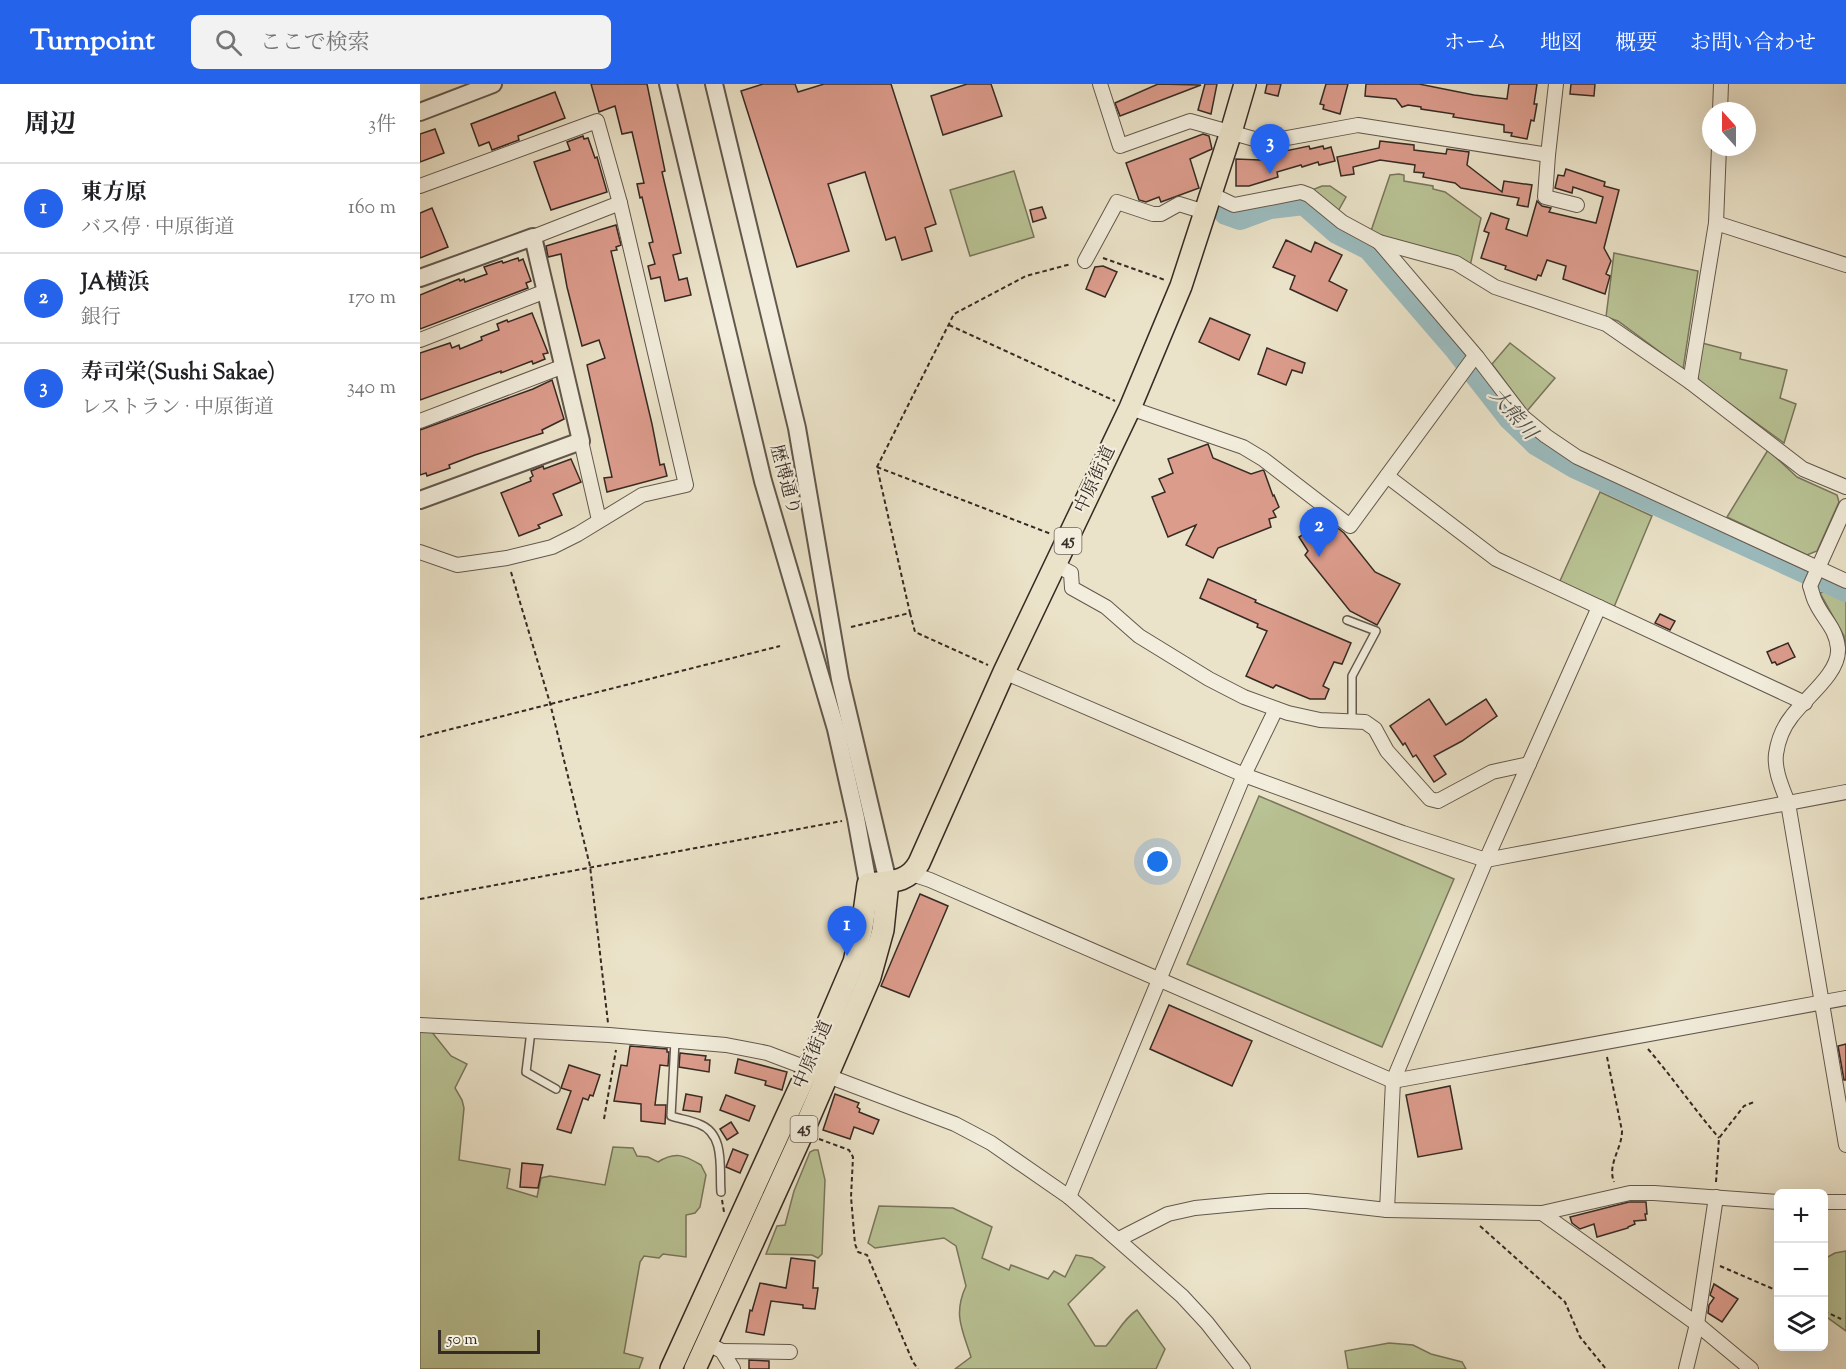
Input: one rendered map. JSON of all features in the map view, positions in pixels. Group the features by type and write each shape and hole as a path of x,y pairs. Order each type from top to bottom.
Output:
{"main road":[{"name":"中原街道","path":"912,874 1004,672 1130,408 1181,286 1245,84"},
{"path":"878,883 903,879 912,874"},
{"name":"中原街道","path":"695,1369 715,1347 802,1132 818,1071 854,962 862,927 878,883"},
{"name":"中原街道","path":"671,1369 818,1071"}],"street":[{"path":"420,112 493,84"},
{"name":"歴博通り","path":"668,84 763,481 830,708 856,818 878,883"},
{"name":"歴博通り","path":"714,84 797,428 878,883"},
{"path":"1100,84 1120,146 1190,121 1265,142 1358,125 1548,155"},
{"path":"1556,84 1545,197 1577,205"},
{"path":"1720,102 1721,84"},
{"path":"420,186 597,121 620,203 686,485 642,495 578,534 552,546 507,558 457,565 420,552"},
{"path":"1690,382 1716,223 1719,156"},
{"path":"1085,261 1117,202 1153,214 1161,214 1179,204 1234,205 1301,192 1309,195 1342,222 1379,242 1456,263 1495,287 1606,324 1690,382 1803,469 1846,487"},
{"path":"420,278 620,203"},
{"path":"1716,223 1846,265"},
{"path":"533,237 599,520"},
{"path":"1379,242 1471,362 1523,417 1546,436 1578,457 1846,580"},
{"path":"420,340 546,291"},
{"path":"1130,408 1243,447 1263,459 1350,526 1471,362"},
{"path":"420,421 564,366"},
{"path":"420,500 581,441"},
{"path":"1387,476 1496,559 1805,703"},
{"path":"1846,506 1810,586 1816,603 1832,627 1841,659 1792,716 1780,738 1776,755 1777,773 1788,803 1846,1145"},
{"path":"1056,565 1071,573 1072,588 1106,607 1138,636 1244,698 1320,720 1365,722 1375,729 1387,751 1430,800 1438,801 1492,772 1529,764"},
{"path":"1387,1210 1393,1081 1486,860 1599,607"},
{"path":"1004,672 1244,775 1486,860 1846,792"},
{"path":"1070,1197 1244,775 1276,709"},
{"path":"912,874 1393,1081 1846,998"},
{"path":"420,1025 531,1030 726,1045 767,1053 955,1124 991,1143 1070,1197 1182,1296 1207,1323 1243,1369"},
{"path":"1119,1239 1168,1214 1195,1208 1269,1201 1307,1201 1387,1210 1542,1213 1619,1196 1654,1192 1774,1202"},
{"path":"1686,1369 1697,1324 1716,1197"},
{"path":"1828,1202 1846,1202"},
{"path":"1542,1213 1697,1324 1751,1369"},
{"path":"715,1347 790,1352"},
{"path":"715,1347 733,1369"}],"lane":[{"path":"1347,620 1376,631 1352,676 1352,721"},
{"path":"531,1030 526,1072 556,1089"},
{"path":"675,1041 671,1116 701,1124 710,1130 719,1145 720,1192"}],"path":[{"path":"1004,672 915,632 877,468 954,314 1026,276 1100,256 1181,286"},
{"path":"949,325 1130,408"},
{"path":"877,468 1068,541"},
{"path":"507,558 550,703 590,866 614,1036 604,1119"},
{"path":"851,627 910,613"},
{"path":"420,737 780,646"},
{"path":"420,899 856,818"},
{"path":"1638,1036 1719,1138"},
{"path":"1604,1042 1622,1131 1622,1142 1611,1166 1612,1177 1619,1196"},
{"path":"1716,1197 1719,1138 1744,1106 1754,1102"},
{"path":"802,1132 849,1150 853,1157 851,1197 855,1244 858,1252 867,1255 918,1369"},
{"path":"720,1192 724,1214"},
{"path":"1462,1210 1565,1302 1580,1337 1606,1369"},
{"path":"1707,1260 1774,1289"},
{"path":"1828,1313 1841,1319"}],"green space":[{"path":"1014,171 1034,237 970,256 950,190"},
{"path":"1390,175 1404,175 1404,181 1433,186 1433,189 1445,192 1481,218 1470,266 1381,237 1371,231"},
{"path":"1330,186 1346,197 1337,213 1312,190"},
{"path":"1614,253 1698,271 1683,369 1618,321 1606,317"},
{"path":"1510,343 1555,378 1527,411 1492,364"},
{"path":"1702,343 1741,353 1740,359 1787,370 1780,398 1796,404 1784,443 1700,382 1697,376"},
{"path":"1768,450 1797,477 1837,495 1839,502 1817,551 1807,555 1727,517"},
{"path":"1600,492 1652,516 1614,607 1559,583"},
{"path":"1829,590 1846,597 1846,654 1844,636 1820,593"},
{"path":"1259,796 1454,879 1382,1047 1187,964"},
{"path":"420,1031 431,1031 451,1056 467,1064 455,1088 464,1108 459,1160 510,1169 507,1188 537,1197 541,1178 550,1176 605,1185 613,1147 633,1148 637,1156 648,1157 658,1162 675,1155 701,1165 706,1175 700,1207 695,1213 686,1215 686,1257 663,1254 659,1258 644,1256 640,1262 624,1353 643,1358 639,1369 420,1369"},
{"path":"818,1150 825,1180 822,1254 818,1258 812,1255 766,1254 777,1226 785,1225 794,1191 810,1152"},
{"path":"879,1206 953,1208 992,1227 982,1258 1009,1270 1011,1265 1048,1279 1054,1271 1065,1277 1076,1255 1092,1258 1105,1267 1068,1304 1095,1346 1106,1346 1124,1322 1137,1310 1165,1349 1156,1369 955,1369 971,1357 960,1321 960,1305 966,1286 956,1246 944,1238 875,1248 868,1243"},
{"path":"1846,1251 1846,1331 1828,1318 1828,1257"},
{"path":"1389,1343 1413,1345 1431,1354 1462,1362 1466,1369 1348,1369 1345,1351"}],"building":[{"path":"591,84 647,84 665,171 662,172 681,253 673,255 679,280 687,278 691,295 665,301 660,277 651,279 648,266 655,264 649,243 653,242 637,184 644,183 632,132 622,134 615,106 599,112"},
{"path":"763,84 795,84 798,92 824,84 891,84 936,224 925,228 932,251 902,260 895,237 886,240 865,172 828,184 849,251 797,267 741,91"},
{"path":"967,84 991,84 1002,116 943,135 931,96"},
{"path":"1158,84 1201,85 1120,116 1115,103"},
{"path":"1205,84 1217,84 1211,114 1198,110"},
{"path":"1267,84 1281,84 1278,96 1265,93"},
{"path":"1326,84 1348,84 1340,114 1323,109 1324,105 1320,104"},
{"path":"1366,84 1419,84 1507,99 1509,84 1537,84 1534,104 1537,104 1527,139 1504,132 1504,125 1453,117 1454,114 1421,109 1421,107 1408,105 1402,107 1396,99 1365,96"},
{"path":"1571,84 1595,84 1594,96 1570,94"},
{"path":"555,92 565,118 518,136 519,140 492,150 489,142 479,146 471,124"},
{"path":"435,129 444,153 420,162 420,134"},
{"path":"1203,134 1209,136 1212,149 1190,159 1199,188 1161,202 1159,197 1146,202 1139,200 1126,163"},
{"path":"583,136 584,139 588,138 595,158 597,157 607,192 551,210 534,162 570,150 567,142"},
{"path":"1380,141 1414,145 1414,150 1446,154 1447,149 1469,152 1467,165 1502,192 1504,181 1532,185 1528,207 1517,205 1519,198 1461,188 1455,183 1423,177 1424,173 1414,172 1415,165 1380,160 1353,167 1354,174 1341,176 1337,157 1379,148"},
{"path":"1309,146 1310,149 1331,147 1335,161 1319,165 1318,162 1302,167 1301,165 1277,172 1278,177 1249,186 1236,186 1236,159 1260,160 1258,155 1270,151 1271,154"},
{"path":"1566,169 1605,182 1604,186 1619,190 1604,248 1611,261 1606,274 1610,276 1605,294 1563,279 1566,266 1547,260 1541,276 1538,275 1536,280 1505,269 1506,266 1481,258 1489,233 1484,231 1491,213 1509,219 1506,229 1527,236 1537,201 1542,206 1551,208 1549,212 1596,223 1603,197 1573,187 1572,193 1555,188 1558,175 1564,176"},
{"path":"1042,207 1046,218 1033,222 1030,210"},
{"path":"432,208 448,247 420,258 420,213"},
{"path":"616,225 621,245 616,247 617,250 611,251 660,465 664,464 667,476 607,492 604,478 612,477 587,365 605,358 599,340 582,346 561,254 548,257 546,246"},
{"path":"1286,240 1311,252 1315,242 1342,255 1329,281 1347,290 1337,311 1290,289 1295,276 1273,267"},
{"path":"518,258 519,261 523,259 531,281 526,283 528,288 420,329 420,295 459,279 460,281 464,279 465,282 487,274 484,267"},
{"path":"1103,266 1117,272 1105,297 1086,289 1095,267"},
{"path":"532,313 548,353 543,354 545,359 533,364 532,361 501,373 501,371 420,400 420,353 450,343 452,348 459,345 460,349 499,330 497,324"},
{"path":"1210,318 1250,335 1239,360 1199,342"},
{"path":"1267,348 1305,363 1302,373 1292,370 1286,385 1258,374"},
{"path":"552,380 564,419 542,430 543,433 475,455 449,465 450,468 427,476 426,473 420,475 420,430"},
{"path":"1208,444 1213,458 1251,474 1263,470 1279,507 1273,511 1276,517 1269,519 1271,527 1218,548 1213,558 1186,545 1196,525 1168,537 1152,497 1165,492 1159,479 1173,473 1168,459"},
{"path":"571,459 581,482 553,494 562,515 538,525 540,528 519,536 501,493 531,481 530,478 533,476 531,471 543,466 544,469"},
{"path":"1334,525 1344,533 1375,572 1400,584 1377,625 1350,611 1305,555 1308,551 1299,537 1312,529 1317,537"},
{"path":"1208,579 1351,643 1342,664 1334,662 1323,686 1329,689 1325,699 1310,699 1276,685 1273,688 1246,676 1267,631 1257,627 1258,624 1200,598"},
{"path":"1660,614 1675,621 1670,630 1655,623"},
{"path":"1788,643 1795,657 1777,665 1775,662 1772,663 1767,652"},
{"path":"1429,699 1446,725 1486,699 1497,716 1462,741 1434,756 1446,774 1434,782 1416,755 1413,757 1405,743 1403,745 1390,726"},
{"path":"920,894 948,906 909,997 881,986"},
{"path":"1169,1005 1252,1041 1232,1086 1150,1049"},
{"path":"1846,1044 1846,1080 1844,1080 1838,1046"},
{"path":"630,1046 667,1049 669,1052 668,1066 660,1065 655,1105 666,1105 665,1124 641,1121 641,1104 614,1101 621,1065 627,1066"},
{"path":"680,1053 706,1056 705,1060 710,1060 709,1072 679,1067"},
{"path":"738,1059 787,1072 782,1090 765,1085 766,1081 735,1073"},
{"path":"569,1065 600,1075 593,1096 590,1095 588,1100 583,1098 571,1133 557,1129 571,1091 561,1088"},
{"path":"1450,1086 1462,1149 1418,1157 1406,1095"},
{"path":"686,1094 702,1097 700,1112 683,1110"},
{"path":"835,1094 859,1103 857,1107 860,1109 859,1112 879,1120 873,1134 854,1127 850,1139 823,1130"},
{"path":"726,1095 755,1106 749,1121 720,1110"},
{"path":"731,1122 738,1133 727,1140 720,1129"},
{"path":"733,1149 748,1155 740,1173 726,1167"},
{"path":"522,1163 543,1165 538,1188 520,1187"},
{"path":"1629,1202 1646,1202 1646,1220 1634,1221 1635,1224 1628,1228 1597,1237 1594,1224 1580,1229 1572,1223 1570,1217"},
{"path":"791,1258 815,1261 813,1288 818,1288 815,1309 771,1301 764,1335 746,1332 750,1310 752,1311 760,1283 786,1288"},
{"path":"1714,1284 1738,1299 1722,1322 1708,1313 1709,1305 1714,1298 1710,1295"},
{"path":"749,1360 769,1361 769,1369 749,1369"}],"waterway":[{"name":"大熊川","path":"1226,213 1240,218 1270,207 1304,203 1337,232 1369,248 1457,350 1510,418 1537,444 1574,466 1846,590"}],"place":[{"name":"寿司栄(Sushi Sakae)","path":"1270,174"},
{"name":"JA横浜","path":"1319,557"},
{"name":"東方原","path":"847,956"}]}
